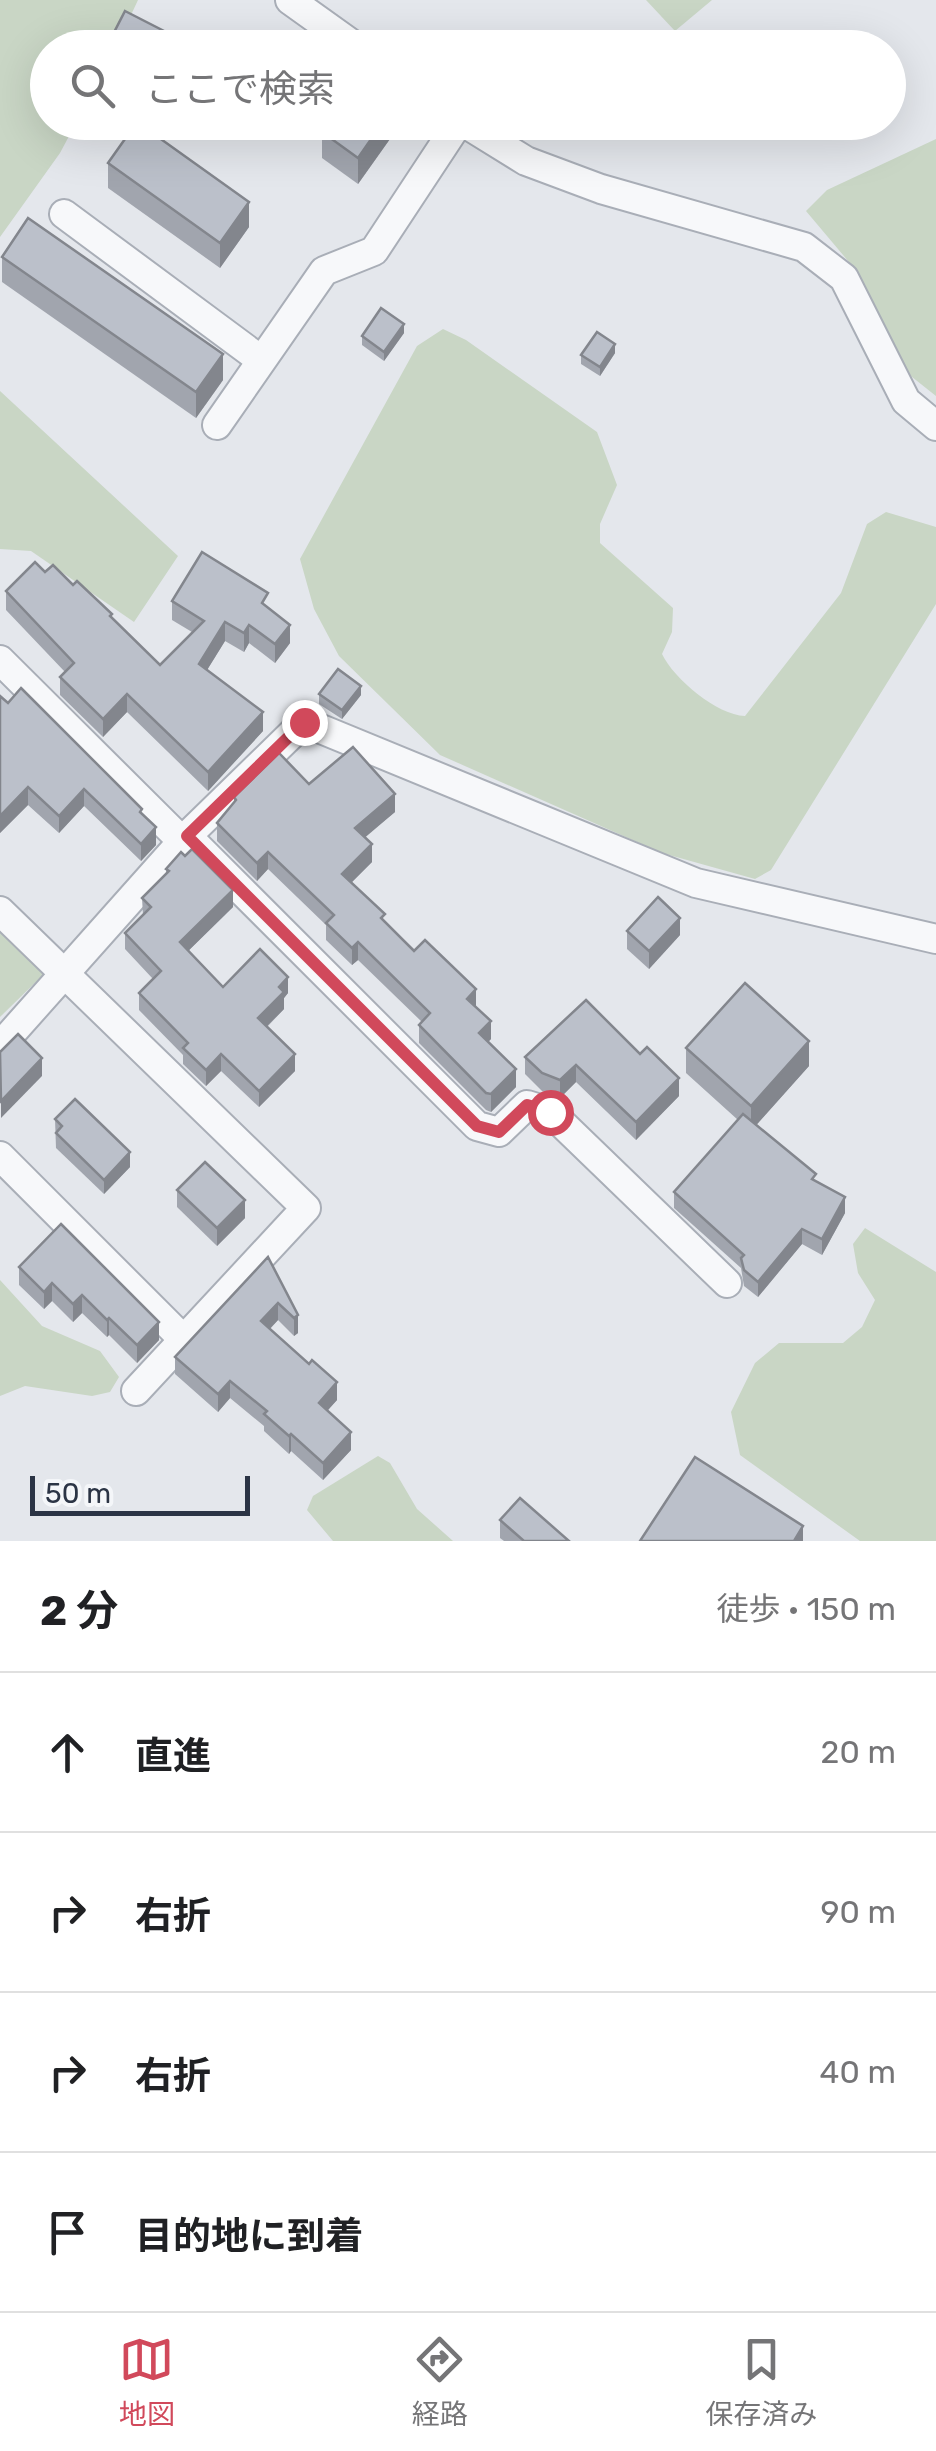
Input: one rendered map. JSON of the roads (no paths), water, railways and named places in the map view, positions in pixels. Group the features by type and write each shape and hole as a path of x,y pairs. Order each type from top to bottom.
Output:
{"street":[{"path":"290,0 332,30"},
{"path":"217,425 324,271 374,251 449,140"},
{"path":"491,140 526,161 582,182 804,247 844,278 906,401 936,426"},
{"path":"64,214 262,360"},
{"path":"0,660 477,1126 499,1132 527,1105 550,1112 728,1283"},
{"path":"0,1046 185,839 304,722 696,882 936,940"},
{"path":"0,910 306,1208 136,1391"},
{"path":"0,1156 184,1340"}]}
